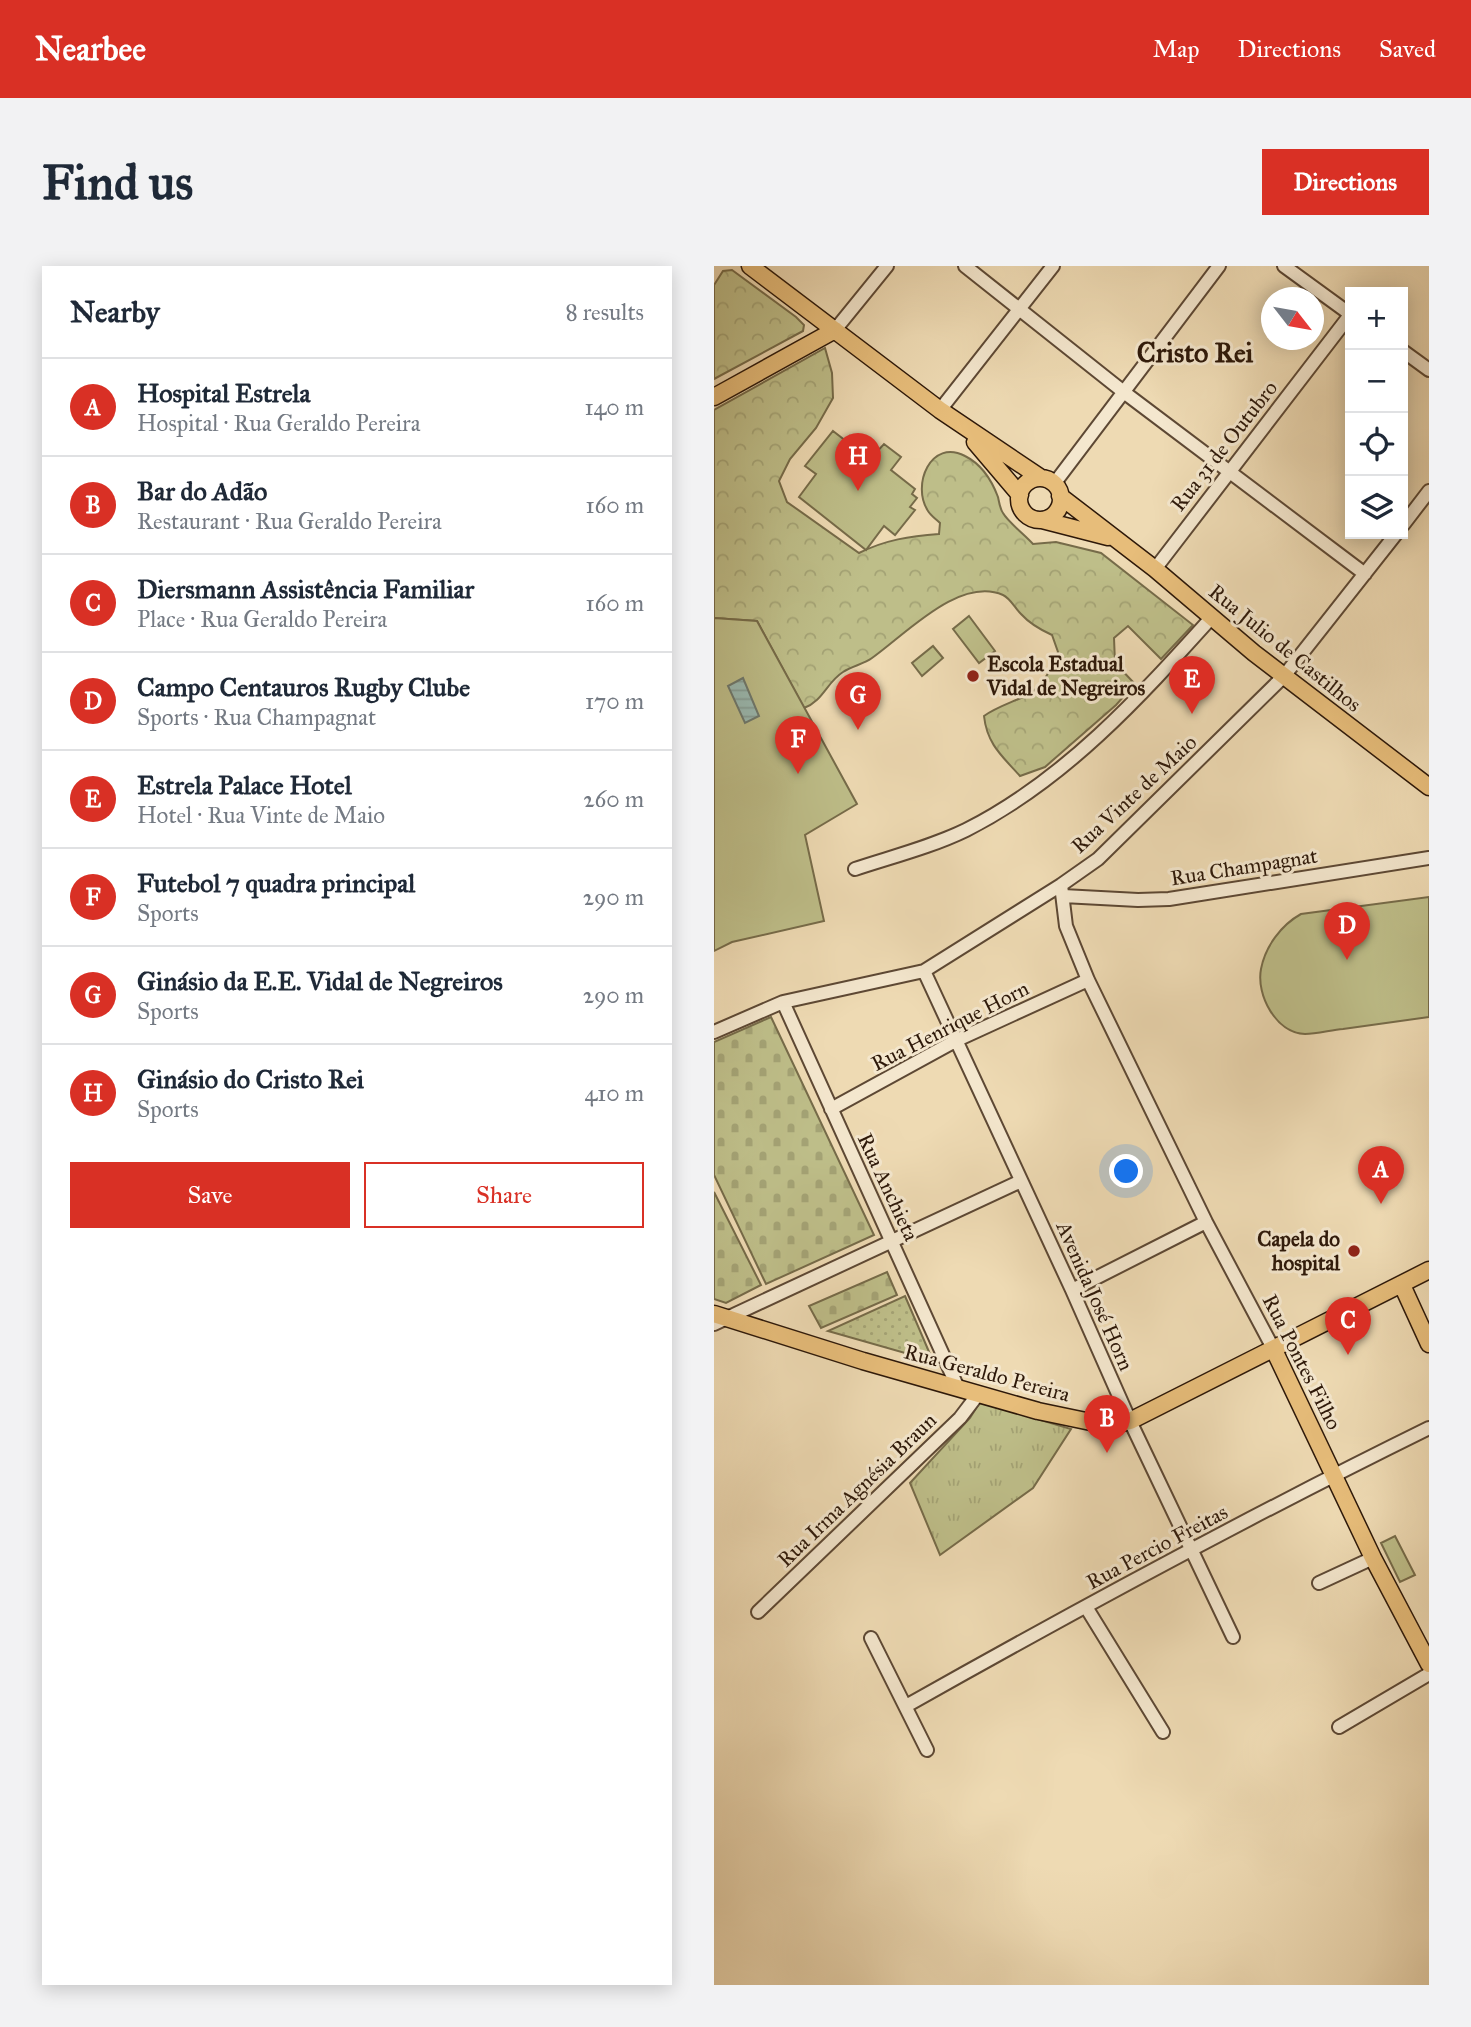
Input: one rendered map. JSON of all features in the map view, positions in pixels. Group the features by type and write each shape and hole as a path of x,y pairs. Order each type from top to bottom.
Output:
{"main road":[{"name":"Rua Julio de Castilhos","path":"750,266 940,410 1052,486 1284,676 1429,787"},
{"path":"714,397 835,330"},
{"name":"Rua Julio de Castilhos","path":"962,426 1020,495"},
{"path":"1027,483 1052,486 1060,503 1054,514 1036,520 1025,513 1019,502 1027,483"},
{"name":"Rua Julio de Castilhos","path":"1042,520 1116,540"},
{"name":"Rua Geraldo Pereira","path":"718,1319 1038,1411 1110,1426 1130,1421 1429,1270"},
{"path":"1402,1285 1429,1344"},
{"name":"Rua Pontes Filho","path":"1274,1350 1373,1558 1429,1664"}],"street":[{"path":"835,330 887,266"},
{"path":"965,266 1125,393 1365,574"},
{"path":"940,410 1053,266"},
{"path":"1052,486 1219,266"},
{"path":"1284,266 1345,310"},
{"name":"Rua 31 de Outubro","path":"1155,569 1345,320"},
{"path":"1408,355 1429,370"},
{"path":"1408,518 1429,491"},
{"name":"Rua Vinte de Maio","path":"714,1032 783,1002 924,971 1062,891 1284,676 1392,539"},
{"path":"855,869 966,830 1060,769 1128,709 1212,618"},
{"name":"Rua Champagnat","path":"1062,891 1138,900 1169,899 1429,858"},
{"name":"Rua Pontes Filho","path":"1062,891 1066,926 1088,979 1206,1222 1274,1350"},
{"name":"Avenida José Horn","path":"924,971 1130,1421 1233,1636"},
{"name":"Rua Henrique Horn","path":"831,1109 957,1040 1088,979"},
{"name":"Rua Anchieta","path":"783,1002 958,1388"},
{"path":"718,1319 892,1243 1021,1181"},
{"path":"1072,1290 1206,1222"},
{"name":"Rua Irma Agnésia Braun","path":"758,1612 960,1418 979,1393"},
{"name":"Rua Percio Freitas","path":"905,1706 1191,1550 1429,1428"},
{"path":"1318,1583 1373,1558"},
{"path":"1086,1607 1163,1732"},
{"path":"871,1638 927,1750"},
{"path":"1339,1727 1429,1674"}],"green space":[{"path":"732,270 804,325 803,331 714,379 714,285 723,271"},
{"path":"825,348 832,373 833,398 816,428 790,459 779,481 787,502 859,553 898,539 939,534 940,523 929,513 923,500 923,477 934,459 942,453 953,452 971,459 981,468 993,485 1005,517 1033,544 1056,542 1101,553 1193,625 1161,659 1128,626 1114,638 1115,663 1135,684 1116,705 1045,767 1020,776 996,749 986,726 984,716 1029,694 1039,686 1058,652 1052,635 1028,621 1003,595 986,591 969,594 933,611 872,658 843,672 816,701 804,708 757,621 714,618 714,410"},
{"path":"833,431 846,441 850,436 874,455 884,444 901,457 891,470 915,489 912,494 917,498 910,507 915,510 895,535 884,526 866,550 799,497 816,474 805,466"},
{"path":"969,616 995,651 979,663 953,629"},
{"path":"714,618 757,621 857,804 805,835 824,921 732,942 714,951"},
{"path":"933,646 943,658 922,676 912,663"},
{"path":"1429,897 1429,1017 1305,1034 1285,1027 1270,1011 1260,979 1263,961 1281,930 1294,919 1301,914"},
{"path":"771,1017 874,1235 766,1284 714,1175 714,1042"},
{"path":"714,1192 761,1285 726,1303 714,1299"},
{"path":"887,1272 897,1295 821,1328 809,1306"},
{"path":"905,1296 933,1361 828,1331"},
{"path":"980,1402 1071,1429 1033,1488 940,1555 910,1483 970,1418"},
{"path":"1395,1536 1415,1575 1400,1582 1381,1543"}],"water":[{"path":"743,678 759,716 745,723 728,686"}],"place":[{"name":"Ginásio do Cristo Rei","path":"858,491"},
{"name":"Escola Estadual Vidal de Negreiros","path":"973,676"},
{"name":"Estrela Palace Hotel","path":"1192,714"},
{"name":"Ginásio da E.E. Vidal de Negreiros","path":"858,730"},
{"name":"Futebol 7 quadra principal","path":"798,774"},
{"name":"Campo Centauros Rugby Clube","path":"1347,960"},
{"name":"Hospital Estrela","path":"1381,1204"},
{"name":"Capela do hospital","path":"1354,1251"},
{"name":"Diersmann Assistência Familiar","path":"1348,1355"},
{"name":"Bar do Adão","path":"1107,1453"}],"district":[{"name":"Cristo Rei","path":"1195,352"}]}
